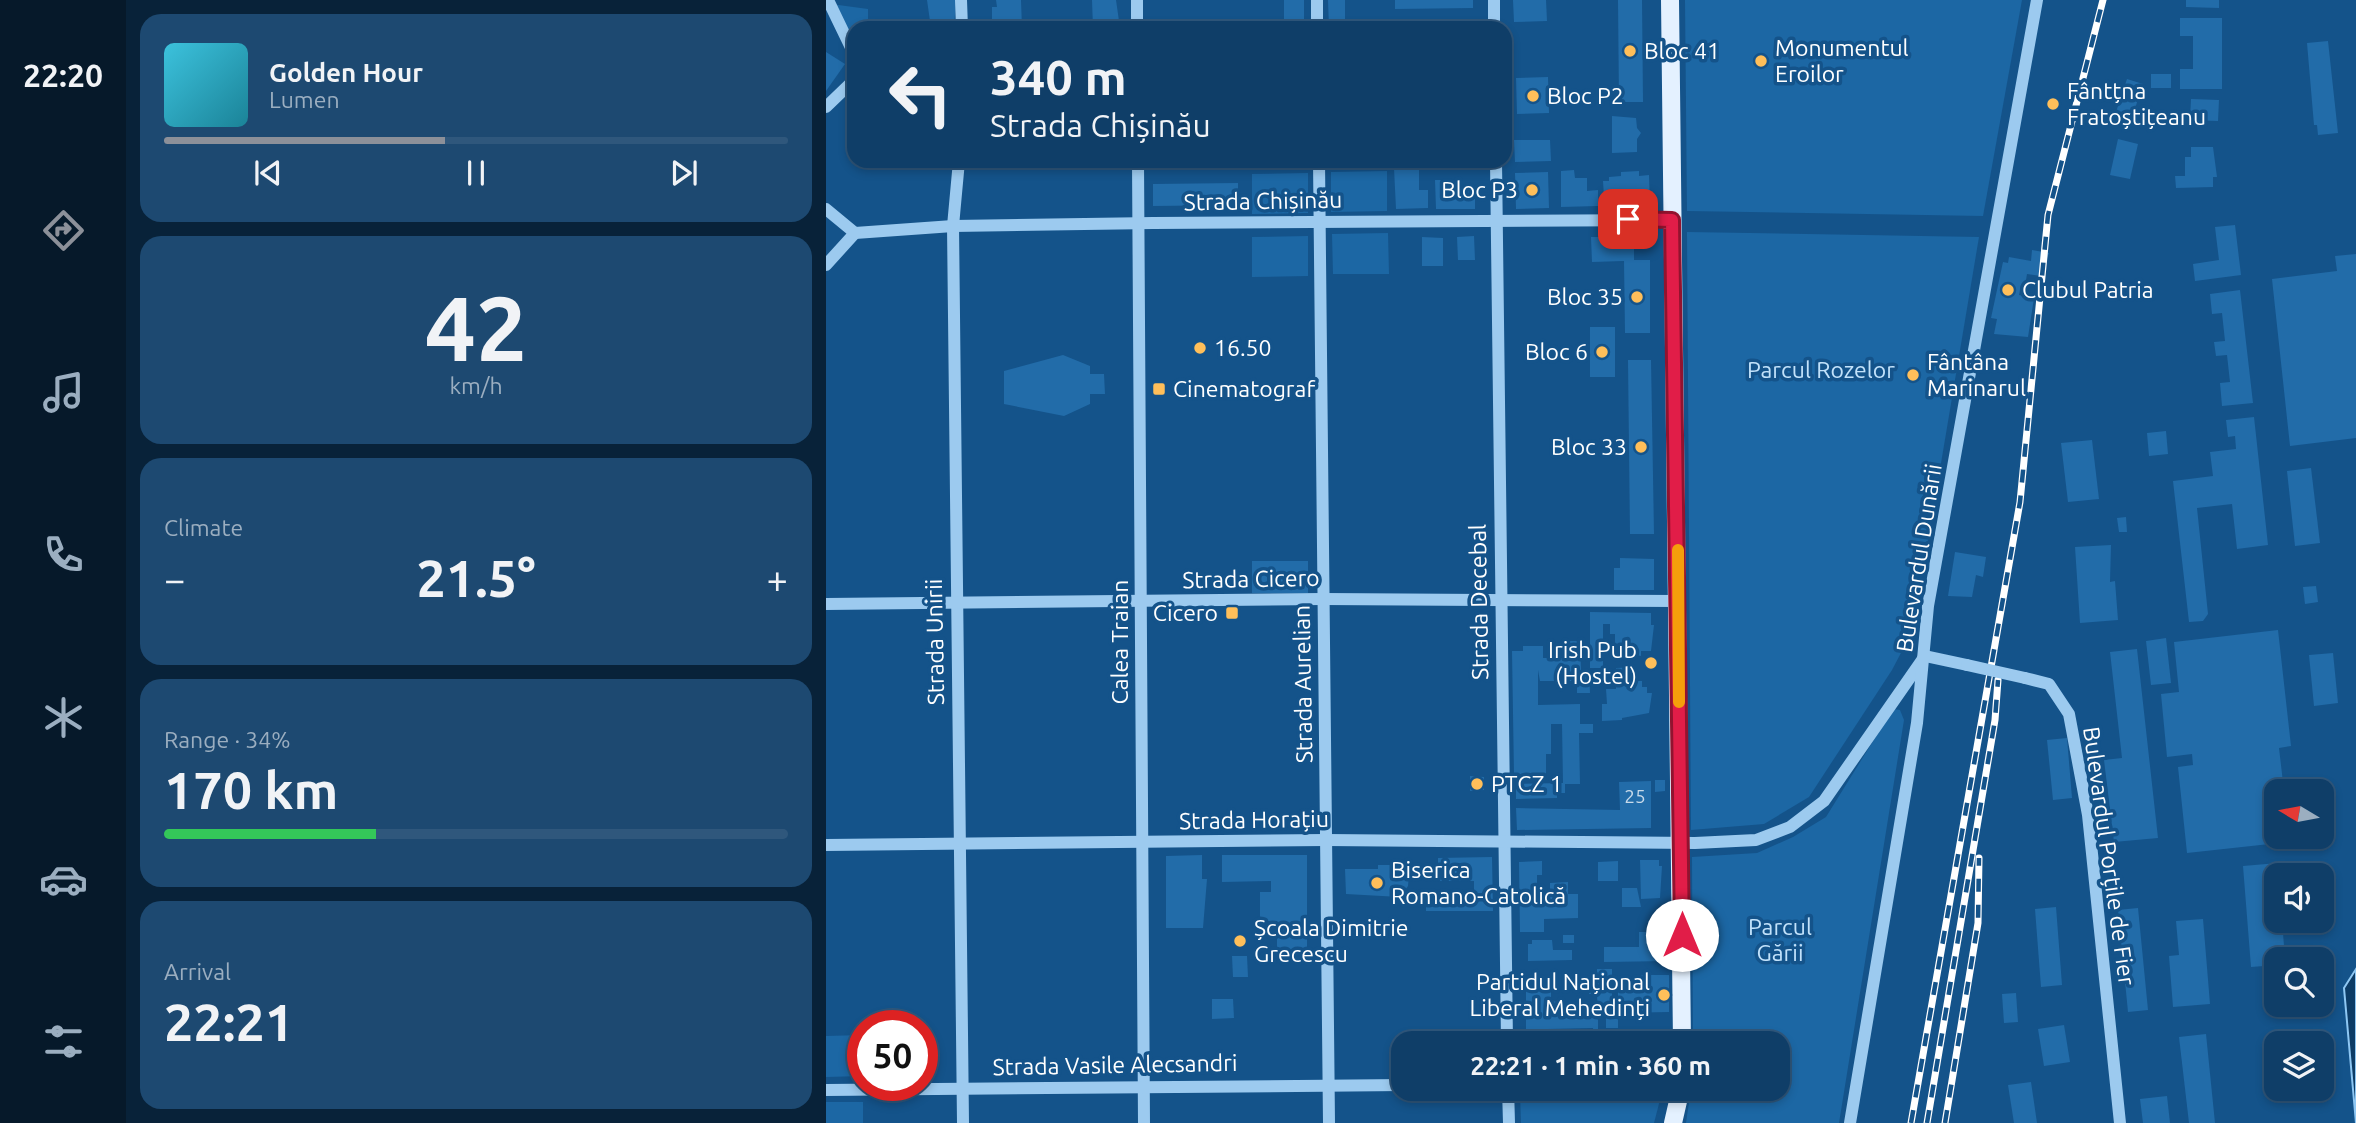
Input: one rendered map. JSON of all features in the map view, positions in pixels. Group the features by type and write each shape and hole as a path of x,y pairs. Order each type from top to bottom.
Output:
{"main road":[{"path":"1670,0 1682,843 1682,1031"},
{"path":"1673,1123 1678,1101"}],"street":[{"path":"961,0 962,21"},
{"path":"1137,0 1137,21"},
{"path":"1317,0 1317,21"},
{"path":"1494,0 1494,21"},
{"name":"Bulevardul Dunării","path":"1850,1123 1917,723 1928,607 2037,0"},
{"path":"828,1 847,40"},
{"path":"826,107 847,87"},
{"name":"Strada Unirii","path":"958,168 953,226 963,1123"},
{"name":"Calea Traian","path":"1138,168 1144,1123"},
{"name":"Strada Aurelian","path":"1319,168 1329,1123"},
{"name":"Strada Decebal","path":"1496,168 1507,1031"},
{"path":"826,209 855,233 826,265"},
{"name":"Strada Chișinău","path":"855,233 953,226 1138,223 1672,220"},
{"name":"Strada Cicero","path":"826,604 1323,599 1677,601"},
{"name":"Bulevardul Porțile de Fier","path":"1925,656 2049,684 2069,714 2088,815 2120,1123"},
{"name":"Strada Horațiu","path":"826,845 1326,841 1682,843 1756,840 1772,836 1806,817 1824,801 1925,656"},
{"name":"Strada Vasile Alecsandri","path":"826,1090 1391,1084"},
{"path":"1508,1101 1509,1123"}],"green space":[{"path":"1685,0 2022,0 1983,216 1687,211"},
{"path":"831,4 868,9 868,21 847,21 847,37"},
{"path":"1387,171 1387,211 1331,212 1331,172"},
{"path":"1308,173 1308,213 1252,214 1252,174"},
{"name":"Parcul Rozelor","path":"1687,232 1979,237 1913,630 1892,670 1809,797 1764,824 1691,830"},
{"path":"1388,233 1389,274 1333,274 1332,234"},
{"path":"1308,236 1308,276 1252,277 1252,237"},
{"name":"Parcul Gării","path":"1893,709 1900,710 1904,720 1839,1123 1686,1123 1689,1101 1790,1101 1790,1031 1693,1031 1692,857 1757,853 1793,837 1826,817"},
{"path":"847,1035 847,1076 826,1077 826,1036"},
{"path":"1520,1101 1660,1101 1654,1123 1521,1123"},
{"path":"826,1102 863,1102 863,1123 826,1123"}],"shaded area":[{"path":"2356,969 2356,1123 2344,988"}],"building":[{"path":"927,0 956,0 954,21 930,21"},
{"path":"996,0 1021,0 1022,21 992,21 992,7 997,7"},
{"path":"1092,0 1116,0 1119,21 1093,21"},
{"path":"1284,0 1304,0 1304,21 1284,21"},
{"path":"1328,0 1345,0 1345,19 1350,21 1329,21"},
{"path":"1395,0 1473,0 1473,8 1395,9"},
{"path":"1513,0 1546,0 1547,21 1514,22"},
{"name":"Bloc 41","path":"1618,0 1642,0 1643,102 1619,102"},
{"path":"2186,0 2219,0 2219,8 2186,7"},
{"path":"2180,18 2222,18 2222,89 2180,89 2180,69 2193,69 2193,36 2180,36"},
{"path":"2328,41 2338,133 2318,135 2317,125 2314,125 2307,43"},
{"path":"826,52 845,64 826,91"},
{"path":"2151,74 2171,74 2171,88 2151,88"},
{"name":"Bloc P2","path":"1548,77 1549,113 1517,114 1516,78"},
{"path":"2127,79 2143,84 2131,121 2115,115"},
{"path":"2191,99 2219,100 2218,121 2190,120"},
{"path":"1612,116 1636,118 1637,128 1641,133 1637,139 1637,152 1612,153"},
{"path":"2118,139 2138,144 2130,179 2110,175"},
{"path":"1514,140 1550,140 1551,161 1515,162"},
{"path":"2191,147 2213,147 2217,177 2213,177 2213,187 2176,188 2175,176 2185,176 2185,157 2191,157"},
{"path":"1394,168 1419,168 1419,190 1428,190 1428,208 1396,209"},
{"path":"1574,170 1575,178 1587,178 1587,191 1598,190 1598,206 1561,207 1561,171"},
{"path":"1639,171 1639,176 1649,175 1650,205 1609,206 1609,196 1604,197 1603,181 1609,181 1609,177 1621,176 1621,172"},
{"name":"Bloc P3","path":"1548,172 1549,208 1516,209 1515,173"},
{"path":"1435,180 1454,180 1454,188 1475,188 1475,209 1436,209"},
{"path":"1238,183 1238,205 1153,206 1153,184"},
{"path":"2235,225 2241,275 2195,281 2193,264 2219,260 2215,227"},
{"path":"1474,236 1475,260 1458,260 1457,237"},
{"path":"1422,237 1443,238 1443,266 1422,266"},
{"name":"Bloc 35","path":"1591,237 1634,237 1634,260 1650,260 1650,333 1625,333 1624,261 1592,262"},
{"name":"Clubul Patria","path":"2032,250 2049,253 2041,276 2027,274 2025,286 2021,285 2019,295 2034,298 2028,337 1994,334 1997,319 1991,318 2003,262 2008,263 2009,257 2031,261"},
{"path":"2356,254 2356,438 2290,446 2272,279 2337,271 2335,256"},
{"path":"2240,290 2253,403 2222,406 2220,383 2230,382 2227,355 2216,356 2214,342 2225,341 2222,313 2212,314 2210,294"},
{"name":"Bloc 6","path":"1590,327 1615,327 1615,377 1590,377"},
{"path":"1063,355 1090,366 1090,374 1104,374 1105,394 1090,394 1090,404 1064,416 1004,404 1004,371"},
{"name":"Bloc 33","path":"1628,360 1651,360 1654,534 1630,534"},
{"name":"Fântâna Marinarul","path":"1913,369 1919,375 1914,381 1907,376"},
{"path":"2254,417 2268,545 2237,549 2232,504 2197,508 2208,614 2203,621 2189,622 2173,481 2213,476 2210,452 2236,449 2235,436 2228,437 2226,420"},
{"path":"2166,431 2168,454 2149,456 2147,433"},
{"path":"2092,440 2099,499 2068,502 2061,443"},
{"path":"2311,468 2320,543 2295,546 2287,471"},
{"path":"2126,517 2127,532 2119,532 2117,518"},
{"path":"2111,545 2110,582 2115,581 2118,620 2080,623 2075,547"},
{"path":"1955,552 1986,557 1983,577 1976,575 1972,597 1948,596"},
{"path":"1620,558 1654,559 1654,590 1614,590 1614,568 1620,568"},
{"path":"1252,561 1308,561 1308,593 1252,593"},
{"path":"2316,586 2318,602 2305,604 2303,587"},
{"path":"1590,612 1651,613 1651,625 1654,625 1651,651 1641,651 1641,656 1615,651 1615,634 1610,634 1610,624 1603,624 1603,668 1590,668"},
{"path":"2278,630 2291,746 2279,748 2283,779 2264,779 2264,845 2187,853 2178,767 2193,765 2192,754 2167,757 2161,694 2179,692 2174,642"},
{"path":"2166,638 2171,683 2151,685 2146,641"},
{"path":"1568,641 1580,641 1581,670 1589,670 1590,693 1577,693 1577,681 1540,681 1538,670 1538,705 1580,704 1580,724 1593,724 1593,733 1579,733 1580,784 1565,784 1565,793 1557,793 1557,798 1516,799 1516,784 1563,783 1562,724 1551,724 1551,754 1546,754 1546,774 1514,775 1512,651 1523,651 1523,646 1543,646 1543,658 1568,658"},
{"path":"2137,649 2158,838 2114,842 2104,760 2122,758 2110,652"},
{"path":"2333,653 2338,703 2314,706 2309,655"},
{"path":"1636,667 1637,681 1642,681 1642,687 1647,687 1647,693 1652,693 1649,713 1622,720 1602,721 1602,704 1607,704 1606,689 1616,689 1616,668"},
{"path":"2067,738 2072,798 2053,800 2047,740"},
{"name":"PTCZ 1","path":"1470,776 1484,777 1484,790 1470,791"},
{"path":"1655,780 1665,780 1665,791 1655,792"},
{"path":"1651,781 1651,828 1517,830 1516,808 1620,810 1619,782"},
{"path":"1202,855 1202,879 1207,879 1203,928 1166,928 1166,856"},
{"path":"1222,855 1307,855 1307,953 1277,953 1277,921 1260,921 1260,892 1271,892 1271,881 1222,882"},
{"path":"1492,857 1493,911 1426,911 1426,896 1474,896 1474,881 1438,881 1438,858"},
{"path":"1640,860 1659,860 1659,866 1662,866 1660,898 1641,899"},
{"path":"1542,861 1542,875 1537,875 1537,890 1550,890 1550,883 1568,882 1568,894 1578,894 1578,918 1544,919 1544,932 1520,932 1519,862"},
{"path":"1618,861 1618,881 1598,881 1598,862"},
{"path":"2264,864 2264,933 2283,933 2284,947 2264,947 2264,966 2251,967 2243,866"},
{"name":"Biserica Romano-Catolică","path":"1378,865 1399,865 1402,872 1409,875 1408,886 1400,897 1346,894 1345,869 1378,869"},
{"path":"1622,888 1637,888 1641,907 1622,907"},
{"path":"2056,907 2062,985 2041,987 2035,909"},
{"path":"2138,908 2148,1010 2128,1012 2118,910"},
{"path":"2203,919 2210,1004 2173,1007 2169,956 2179,955 2176,921"},
{"path":"1639,932 1669,932 1669,961 1604,962 1604,947 1639,947"},
{"path":"1563,935 1574,935 1574,943 1563,943"},
{"path":"1532,940 1552,940 1553,950 1572,950 1572,960 1528,961 1528,944 1532,944"},
{"path":"1232,956 1247,956 1248,977 1233,977"},
{"path":"1597,969 1612,969 1612,996 1618,996 1618,988 1637,988 1637,975 1669,975 1669,1012 1618,1013 1618,1028 1606,1028 1606,1016 1598,1016 1597,994 1589,994 1589,984 1597,984"},
{"path":"1526,982 1551,982 1551,1001 1559,1002 1559,1016 1598,1016 1598,1031 1593,1031 1593,1028 1526,1031"},
{"path":"2016,993 2018,1022 2004,1023 2002,994"},
{"path":"1212,999 1233,999 1234,1018 1212,1019"},
{"path":"2064,1025 2070,1062 2044,1066 2038,1029"},
{"path":"2206,1034 2215,1123 2189,1123 2179,1037"},
{"path":"2031,1082 2037,1123 2014,1123 2008,1085"},
{"path":"2167,1096 2170,1123 2143,1123 2140,1099"}],"railway":[{"path":"1911,1123 2020,502 2048,215 2103,0"},
{"path":"1927,1123 1995,720 1998,680"},
{"path":"1945,1123 1978,923 1979,858"}],"slow traffic":[{"path":"1678,550 1679,702"}],"place":[{"name":"Bloc 41","path":"1630,51"},
{"name":"Monumentul Eroilor","path":"1761,61"},
{"name":"Bloc P2","path":"1533,96"},
{"name":"Fântțna Fratoștițeanu","path":"2053,104"},
{"name":"Bloc P3","path":"1532,190"},
{"name":"Clubul Patria","path":"2008,290"},
{"name":"Bloc 35","path":"1637,297"},
{"name":"16.50","path":"1200,348"},
{"name":"Bloc 6","path":"1602,352"},
{"name":"Fântâna Marinarul","path":"1913,375"},
{"name":"Cinematograf","path":"1159,389"},
{"name":"Bloc 33","path":"1641,447"},
{"name":"Cicero","path":"1232,613"},
{"name":"Irish Pub (Hostel)","path":"1651,663"},
{"name":"PTCZ 1","path":"1477,784"},
{"name":"Biserica Romano-Catolică","path":"1377,883"},
{"name":"Școala Dimitrie Grecescu","path":"1240,941"},
{"name":"Partidul Național Liberal Mehedinți","path":"1664,995"}],"route":[{"path":"1628,219 1672,220 1682,935"}]}
